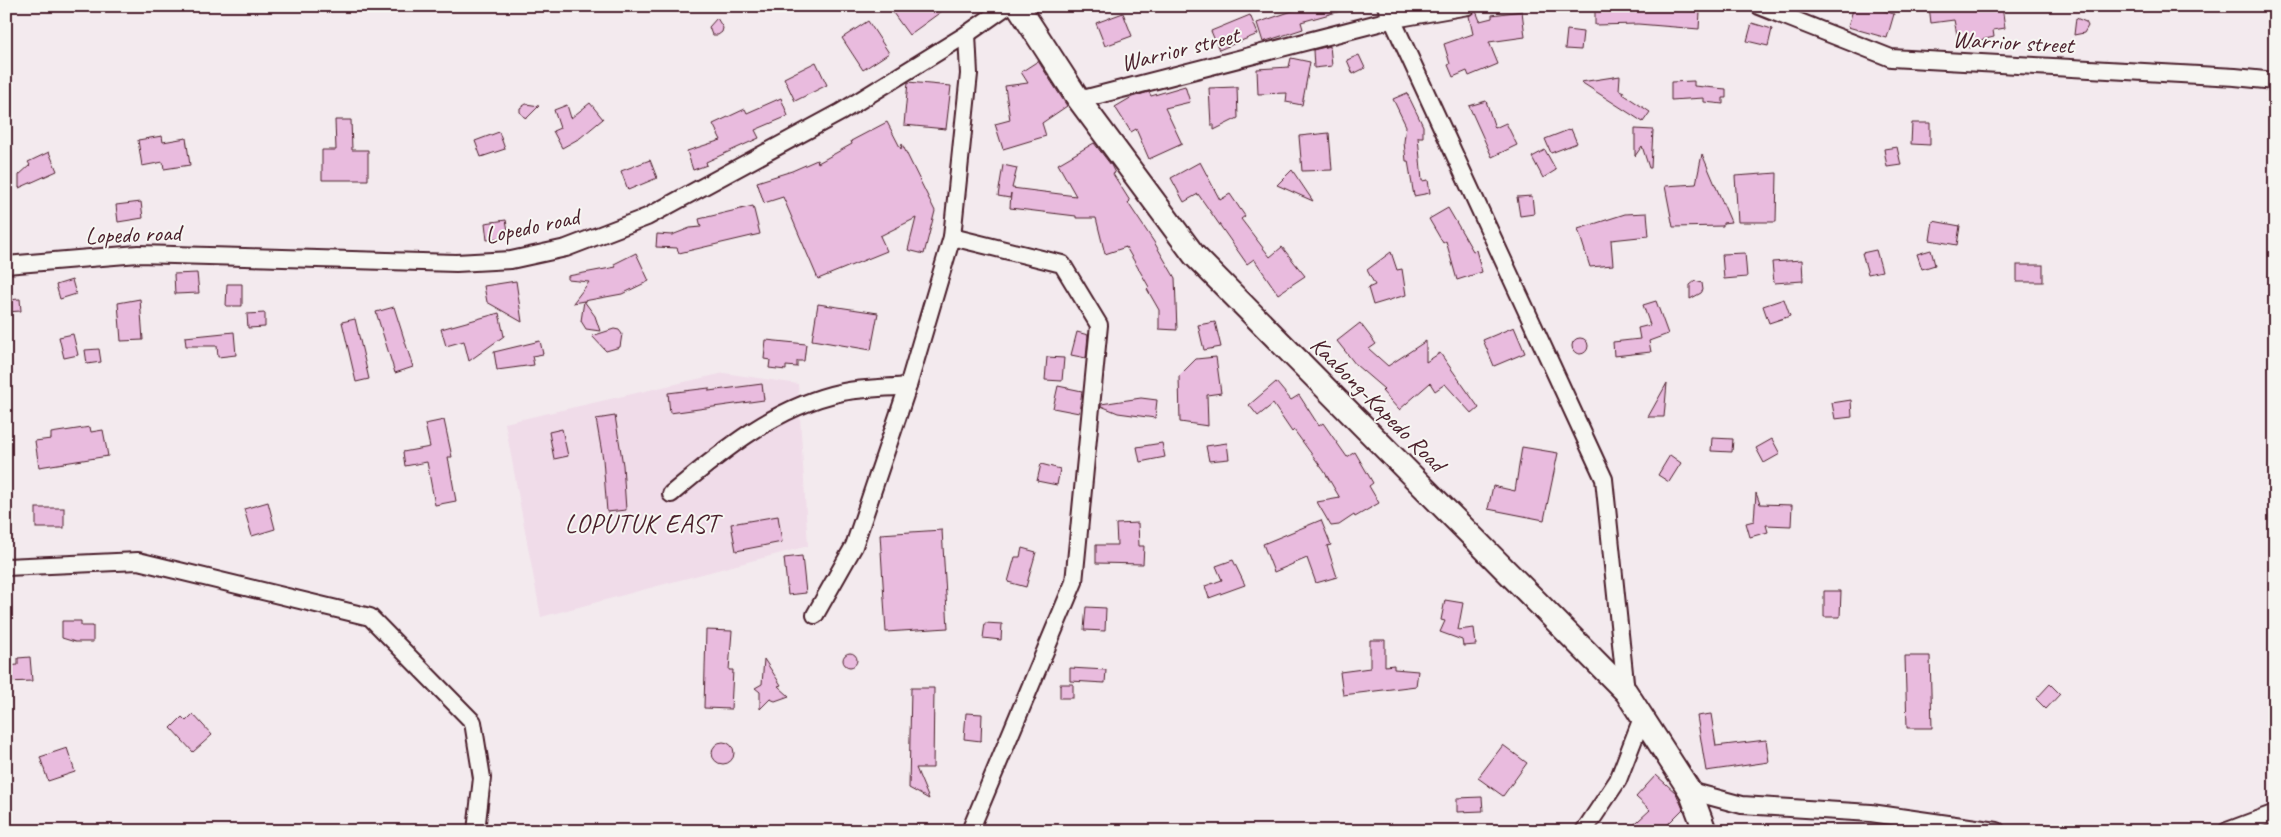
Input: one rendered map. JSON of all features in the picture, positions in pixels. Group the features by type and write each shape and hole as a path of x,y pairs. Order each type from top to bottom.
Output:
{"main road":[{"name":"Kaabong-Kapedo Road","path":"1018,6 1080,100 1194,255 1626,692 1690,791 1705,831"}],"street":[{"name":"Lopedo road","path":"6,265 138,254 456,263 511,260 566,248 655,212 842,112 967,34 1008,6"},
{"name":"Warrior street","path":"1080,100 1390,13 1468,6"},
{"name":"Warrior street","path":"1759,6 1891,58 2235,77 2275,82"},
{"path":"1390,13 1604,479 1626,692"},
{"path":"815,615 854,546 908,386 952,237 969,74 967,34"},
{"path":"952,237 1062,264 1099,325 1074,582 970,831"},
{"path":"671,494 719,454 764,423 807,403 844,392 908,386"},
{"path":"6,567 138,561 370,617 473,722 482,778 476,831"},
{"path":"1584,831 1618,780 1642,718"},
{"path":"1690,791 1742,805 1872,813 1997,831"},
{"path":"2227,831 2275,813"}],"shaded area":[{"path":"724,373 798,384 808,546 541,617 505,423"}],"building":[{"path":"888,6 949,6 909,35"},
{"path":"1307,6 1343,6 1344,10 1301,22 1303,29 1263,42 1257,23"},
{"path":"1640,6 1700,12 1699,29 1638,24 1595,25 1595,11 1639,10"},
{"path":"1854,6 1868,6 1894,14 1887,38 1848,27"},
{"path":"1929,6 2002,6 2005,28 1993,30 1994,37 1981,40 1982,45 1969,48 1968,42 1959,44 1954,20 1931,23"},
{"path":"1476,11 1480,21 1492,18 1492,15 1522,11 1525,37 1489,42 1498,64 1469,76 1467,71 1453,77 1448,65 1450,64 1444,44 1473,34 1469,16"},
{"path":"1123,13 1132,36 1105,46 1096,23"},
{"path":"1250,15 1258,34 1219,50 1211,31"},
{"path":"717,18 723,28 722,32 718,35 712,35 709,27"},
{"path":"2076,18 2086,22 2088,26 2084,33 2074,35"},
{"path":"868,21 889,53 863,70 842,38"},
{"path":"1752,23 1772,29 1768,46 1747,41"},
{"path":"1567,30 1583,32 1581,50 1565,49"},
{"path":"1330,46 1332,66 1314,68 1313,50"},
{"path":"1359,55 1365,68 1353,74 1347,60"},
{"path":"1291,58 1310,62 1302,105 1286,102 1287,93 1258,94 1257,69 1289,67"},
{"path":"1038,61 1067,106 1042,123 1046,136 1003,149 995,124 1010,120 1005,86 1028,83 1021,72"},
{"path":"816,62 827,85 795,101 784,78"},
{"path":"1620,76 1619,90 1650,112 1643,122 1581,82"},
{"path":"1694,81 1694,86 1726,89 1726,98 1723,98 1723,104 1704,102 1704,98 1671,100 1671,82"},
{"path":"908,82 951,86 946,129 904,125"},
{"path":"1185,86 1190,102 1165,108 1182,144 1149,159 1136,129 1131,132 1115,107 1132,97 1149,92 1151,96"},
{"path":"1237,87 1238,118 1214,130 1214,125 1211,125 1209,88"},
{"path":"1407,93 1423,126 1423,137 1418,137 1422,181 1428,180 1430,193 1414,196 1408,161 1406,161 1404,142 1406,126 1393,99"},
{"path":"781,98 788,116 755,130 759,138 706,162 707,165 693,170 687,151 721,140 713,124 745,109 747,113"},
{"path":"1486,101 1495,128 1506,123 1517,145 1492,157 1469,106"},
{"path":"590,103 603,119 580,138 562,148 553,131 560,128 554,110 567,105 571,118"},
{"path":"526,104 539,106 527,118 520,112 520,108"},
{"path":"335,120 351,120 352,150 368,150 368,180 322,180 322,150 336,150"},
{"path":"887,122 901,149 902,144 935,211 924,254 908,250 916,218 880,236 887,251 818,279 783,197 764,203 757,182 792,171 817,160 818,163 852,144 851,141"},
{"path":"1912,123 1930,123 1930,145 1911,144"},
{"path":"1571,129 1577,143 1551,153 1545,139"},
{"path":"1635,129 1653,130 1651,168 1649,168 1642,146 1635,156"},
{"path":"499,132 505,149 481,157 475,141"},
{"path":"1329,133 1332,170 1302,171 1299,136"},
{"path":"162,136 163,142 186,138 190,165 164,169 163,162 142,166 138,140"},
{"path":"1094,143 1111,165 1115,173 1113,174 1130,201 1128,203 1175,278 1177,330 1159,329 1159,310 1147,289 1149,287 1126,247 1105,254 1096,218 1076,218 1076,216 1010,208 1011,193 1010,198 998,196 1003,165 1017,168 1012,188 1076,196 1058,164"},
{"path":"1897,147 1901,165 1887,167 1884,149"},
{"path":"1545,150 1556,170 1543,178 1532,157"},
{"path":"49,152 57,171 19,188 19,175 30,165 28,162"},
{"path":"1702,154 1731,222 1723,223 1723,226 1673,227 1665,186 1696,184"},
{"path":"650,160 657,178 628,190 621,171"},
{"path":"1200,162 1220,200 1230,194 1245,216 1241,219 1270,257 1282,247 1305,276 1278,294 1254,259 1247,264 1198,194 1184,202 1171,178"},
{"path":"1292,170 1313,201 1277,185"},
{"path":"1777,173 1776,222 1738,222 1735,176"},
{"path":"1532,196 1534,214 1520,216 1517,197"},
{"path":"141,202 143,218 118,222 116,205"},
{"path":"753,206 760,234 679,253 677,248 656,247 657,234 672,235 690,228 701,227 699,219"},
{"path":"1448,208 1473,251 1476,250 1482,272 1457,280 1446,241 1443,243 1429,219"},
{"path":"1647,213 1649,236 1611,240 1613,265 1590,267 1578,229 1625,214"},
{"path":"506,220 509,236 487,240 485,223"},
{"path":"1933,221 1960,226 1957,245 1930,240"},
{"path":"1876,250 1882,271 1868,274 1862,253"},
{"path":"1931,250 1935,265 1922,269 1917,254"},
{"path":"1391,252 1397,270 1402,269 1406,295 1373,305 1368,288 1375,285 1367,270"},
{"path":"636,253 649,281 622,294 573,303 589,282 568,280 568,276 616,267 614,264"},
{"path":"1745,253 1747,277 1724,279 1722,254"},
{"path":"1802,260 1803,281 1774,283 1772,262"},
{"path":"2017,265 2043,265 2043,282 2017,282"},
{"path":"197,273 199,293 175,294 174,274"},
{"path":"72,280 76,294 60,299 56,285"},
{"path":"516,281 522,322 487,302 484,286"},
{"path":"1695,281 1702,283 1703,290 1690,299 1690,285"},
{"path":"227,284 242,284 242,306 226,306"},
{"path":"20,299 21,311 6,312 6,300"},
{"path":"140,299 143,340 121,341 118,303"},
{"path":"1784,299 1790,316 1769,323 1763,306"},
{"path":"584,301 595,316 600,331 586,329 581,321"},
{"path":"1656,301 1668,334 1649,341 1651,352 1614,356 1613,342 1640,339 1638,328 1650,325 1643,305"},
{"path":"818,304 878,313 871,350 812,340"},
{"path":"394,307 413,367 395,373 376,312"},
{"path":"265,313 265,327 248,328 247,314"},
{"path":"499,313 504,336 469,361 464,341 446,346 441,329"},
{"path":"355,319 369,379 356,382 342,322"},
{"path":"1215,322 1221,347 1204,350 1198,325"},
{"path":"1360,323 1376,344 1369,349 1388,366 1426,341 1426,362 1440,353 1479,408 1472,414 1445,384 1435,391 1430,383 1399,410 1382,391 1384,389 1356,365 1337,341"},
{"path":"1514,327 1525,353 1494,366 1483,340"},
{"path":"614,329 619,330 622,334 620,347 606,351 592,336"},
{"path":"234,332 236,355 218,357 217,346 186,346 185,337"},
{"path":"1077,332 1088,335 1086,358 1071,355"},
{"path":"73,334 78,355 64,358 59,337"},
{"path":"1580,338 1588,346 1580,354 1572,346"},
{"path":"766,340 806,344 804,361 797,361 797,367 786,366 786,370 769,368 770,360 764,359"},
{"path":"540,341 543,354 532,356 534,365 497,370 494,352"},
{"path":"99,349 101,362 87,364 85,350"},
{"path":"1047,357 1064,358 1062,381 1045,380"},
{"path":"1216,357 1221,393 1207,395 1208,426 1180,422 1179,376 1196,359"},
{"path":"1276,382 1291,400 1299,395 1319,426 1323,423 1347,457 1355,452 1373,483 1369,486 1379,503 1355,517 1354,515 1339,525 1331,526 1317,502 1340,498 1324,471 1294,430 1292,432 1273,404 1258,416 1249,405"},
{"path":"1667,383 1664,417 1648,417"},
{"path":"762,384 764,400 670,413 668,393 709,388 709,391"},
{"path":"1058,386 1082,391 1079,413 1053,408"},
{"path":"1141,398 1157,400 1155,418 1118,413 1101,406 1101,404"},
{"path":"1851,400 1852,417 1835,419 1832,403"},
{"path":"615,416 623,465 626,510 607,512 603,459 596,419"},
{"path":"444,420 452,457 448,457 456,501 435,505 427,462 405,466 403,452 430,447 425,424"},
{"path":"90,427 91,432 103,430 108,456 39,467 35,441 51,439 51,433"},
{"path":"562,429 568,456 554,459 549,432"},
{"path":"1712,438 1733,439 1732,452 1711,451"},
{"path":"1772,439 1780,454 1764,463 1756,448"},
{"path":"1162,443 1165,457 1140,462 1137,447"},
{"path":"1227,443 1229,459 1209,461 1206,446"},
{"path":"1522,447 1558,453 1544,520 1488,509 1493,486 1515,491"},
{"path":"1670,455 1681,463 1669,482 1658,475"},
{"path":"1041,464 1060,469 1057,485 1037,481"},
{"path":"1756,493 1760,504 1792,505 1791,526 1766,525 1768,532 1750,537 1746,523 1754,521"},
{"path":"268,502 275,529 252,536 244,509"},
{"path":"36,508 64,508 64,528 36,528"},
{"path":"778,516 782,542 736,551 731,524"},
{"path":"1321,520 1331,545 1327,546 1337,577 1316,583 1307,558 1274,572 1263,544"},
{"path":"1138,523 1139,546 1144,546 1143,564 1096,563 1096,545 1117,545 1116,524"},
{"path":"942,530 948,628 886,632 880,534"},
{"path":"1022,548 1036,552 1026,587 1008,582 1015,557 1020,557"},
{"path":"802,556 806,593 788,595 784,558"},
{"path":"1233,560 1245,585 1209,598 1205,586 1222,580 1216,566"},
{"path":"1824,591 1841,591 1840,617 1824,617"},
{"path":"1445,600 1463,603 1458,630 1474,628 1476,645 1463,646 1462,640 1440,632 1445,621 1441,620"},
{"path":"1086,607 1106,608 1105,631 1084,630"},
{"path":"62,621 81,621 81,626 93,626 93,642 75,642 62,638"},
{"path":"985,623 1002,624 1001,640 983,638"},
{"path":"706,630 732,631 729,670 733,670 731,709 704,708"},
{"path":"1370,640 1385,640 1385,666 1394,665 1394,669 1418,671 1416,686 1343,695 1340,672 1370,668"},
{"path":"847,653 853,653 857,660 853,667 847,667 843,663 843,657"},
{"path":"1905,656 1930,656 1932,728 1907,728"},
{"path":"30,657 32,681 6,682 6,666 18,665 18,658"},
{"path":"764,659 781,685 778,686 789,696 775,701 770,699 760,709 760,692 755,688 762,684"},
{"path":"1070,668 1106,670 1105,683 1070,681"},
{"path":"1060,684 1073,684 1073,698 1060,698"},
{"path":"2050,684 2060,694 2046,709 2036,699"},
{"path":"911,688 934,688 933,768 916,768 929,799 909,788"},
{"path":"966,713 982,714 981,741 964,739"},
{"path":"193,714 212,735 193,752 171,728 182,717 186,721"},
{"path":"1711,714 1716,746 1766,740 1769,762 1706,771 1697,716"},
{"path":"723,742 731,745 734,753 731,761 723,764 715,761 712,753 715,745"},
{"path":"1503,745 1527,763 1503,796 1478,778"},
{"path":"67,748 75,772 48,781 40,757"},
{"path":"1656,775 1676,793 1683,809 1661,831 1627,831 1650,810 1636,797"},
{"path":"1482,797 1483,811 1457,812 1457,798"}],"district":[{"name":"LOPUTUK EAST","path":"642,523"}]}
